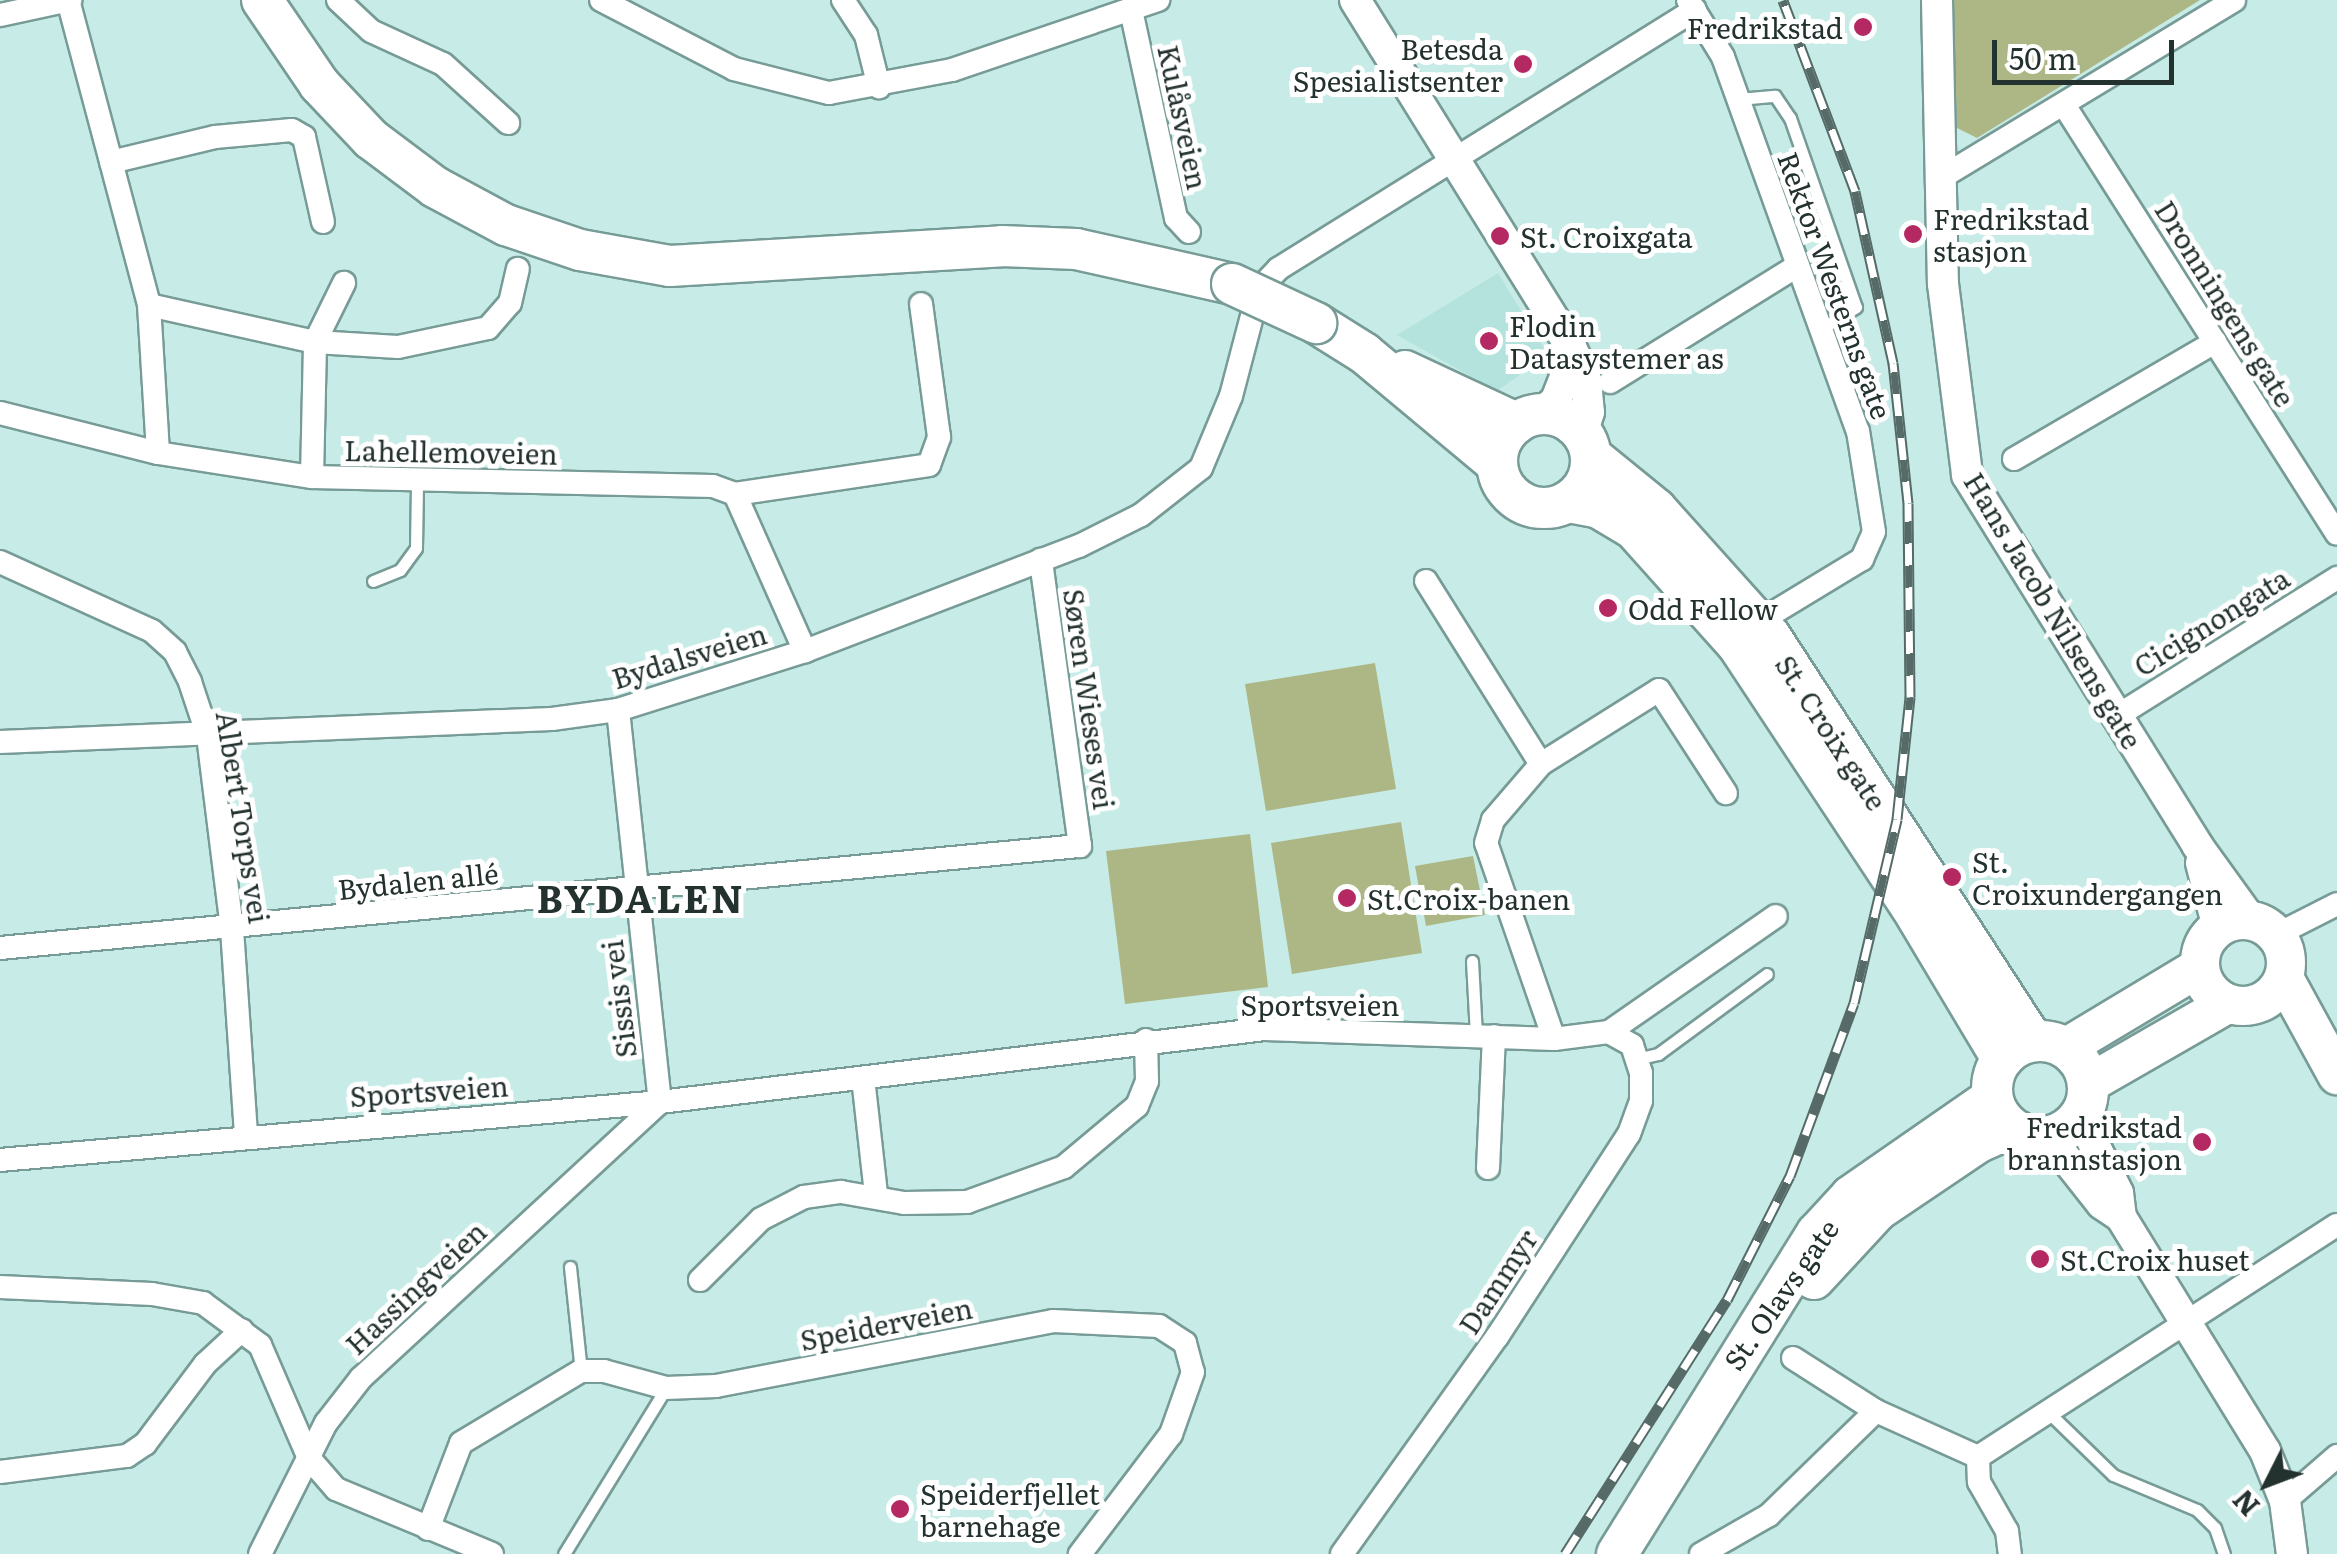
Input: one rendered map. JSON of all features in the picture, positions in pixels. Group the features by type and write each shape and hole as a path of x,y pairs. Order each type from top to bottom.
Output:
{"highway":[{"path":"262,0 319,84 371,139 436,186 506,225 580,250 670,266 1020,247 1188,252 1364,353 1496,464 1509,493 1522,503 1538,508 1569,502 1582,490 1586,445 1364,353"},
{"path":"1496,464 1528,419"},
{"name":"St. Croix gate","path":"1586,445 1656,510 1770,636 2033,1049"},
{"name":"St. Croix gate","path":"1569,502 1599,508 1634,530 1736,644 1962,992 2033,1049"},
{"path":"1904,1160 1964,1086 1972,1038 1962,992"},
{"path":"2033,1049 2044,1113"},
{"path":"2033,1049 2044,1113"},
{"name":"St. Olavs gate","path":"1617,1554 1793,1265 1851,1196 1904,1160 2044,1113"},
{"name":"St. Olavs gate","path":"1658,1491 1700,1447 1738,1386 1821,1270 1878,1210 1978,1142 2044,1113"}],"main road":[{"path":"2033,1049 2200,966 2248,928 2286,955 2275,989"},
{"path":"2200,966 2208,989 2227,1004"},
{"path":"2044,1113 2227,1004 2275,989"},
{"path":"2275,989 2336,1074"}],"street":[{"path":"0,15 69,0 149,306 158,453"},
{"path":"338,0 372,31 442,64 508,123"},
{"path":"601,0 768,82 828,93 878,88 1158,0"},
{"path":"842,0 866,35 878,88"},
{"path":"1355,0 1574,354 1589,412 1586,445"},
{"name":"Hans Jacob Nilsens gate","path":"1937,0 1939,179 1956,422 1968,475 2248,928"},
{"path":"1939,179 2234,0"},
{"name":"Bydalsveien","path":"0,742 208,736 618,710 805,651 1126,523 1186,486 1212,446 1259,289 1289,260 1691,4"},
{"name":"Rektor Westerns gate","path":"1691,4 1738,99 1858,431 1874,532 1862,559 1775,612"},
{"name":"Kulåsveien","path":"1130,10 1176,218 1188,252"},
{"name":"Dronningens gate","path":"2064,105 2337,534"},
{"path":"111,162 215,137 292,130 304,137 323,222"},
{"path":"1610,382 1798,266"},
{"path":"149,306 315,342 398,347 488,328 502,319 518,269"},
{"path":"312,477 315,342 344,284"},
{"name":"Lahellemoveien","path":"0,413 158,453 312,477 417,484 713,486 736,494 929,465 939,436 922,304"},
{"path":"2014,459 2215,342"},
{"path":"1528,419 1556,400 1574,354"},
{"path":"736,494 805,651"},
{"name":"Søren Wieses vei","path":"1041,560 1080,846"},
{"name":"Albert Torps vei","path":"0,562 152,631 175,652 208,736 232,929 246,1134"},
{"name":"Cicignongata","path":"2117,716 2337,578"},
{"path":"1426,582 1541,764"},
{"path":"1554,1039 1486,843 1493,820 1541,764 1658,690 1726,793"},
{"name":"Sissis vei","path":"618,710 634,888 660,1102"},
{"name":"Bydalen allé","path":"0,948 1080,846"},
{"path":"2248,928 2312,920 2337,904"},
{"name":"Sportsveien","path":"0,1160 246,1134 660,1102 1146,1040 1265,1029 1554,1039 1609,1032 1776,916"},
{"path":"1609,1032 1632,1045 1636,1059"},
{"path":"1485,1036 1488,1168"},
{"path":"700,1280 761,1220 787,1204 822,1194 876,1194 904,1203 967,1202 1064,1167 1137,1106 1147,1082 1146,1040"},
{"name":"Dammyr","path":"1342,1554 1497,1337 1628,1134 1641,1101 1636,1059"},
{"path":"863,1078 876,1194"},
{"name":"Hassingveien","path":"260,1554 326,1423 361,1378 660,1102"},
{"path":"2044,1113 2102,1204 2120,1217 2265,1452 2286,1501 2292,1554"},
{"path":"1978,1457 2337,1224"},
{"path":"0,1287 152,1294 203,1304 260,1345 309,1458 336,1489 492,1554"},
{"name":"Speiderveien","path":"580,1372 604,1370 666,1388 716,1386 1053,1321 1159,1326 1185,1343 1193,1372 1170,1434 1080,1554"},
{"path":"0,1472 127,1456 145,1444 205,1364 242,1330"},
{"path":"1793,1358 1876,1411 1978,1457"},
{"path":"428,1529 460,1443 580,1372"},
{"path":"1701,1554 1770,1515 1876,1411"},
{"path":"2286,1501 2337,1456"},
{"path":"1978,1457 1979,1482 2007,1531 2010,1554"}],"lane":[{"path":"1738,99 1779,98 1796,136 1856,308 1821,329"},
{"path":"373,581 400,570 416,548 417,484"},
{"path":"1472,961 1485,1036"},
{"path":"1636,1059 1658,1054 1767,974"},
{"path":"570,1267 580,1372"},
{"path":"564,1554 666,1388"},
{"path":"2047,1411 2113,1475 2197,1510 2215,1528 2224,1554"}],"shaded area":[{"path":"1498,273 1548,355 1497,391 1397,335"}],"green space":[{"path":"1953,0 2200,0 1977,138 1957,128"},
{"path":"1375,663 1396,789 1266,811 1245,684"},
{"name":"St.Croix-banen","path":"1401,822 1422,953 1292,974 1271,843"},
{"path":"1250,834 1268,987 1125,1004 1106,851"},
{"path":"1473,856 1485,915 1426,926 1415,866"}],"railway":[{"path":"1565,1554 1727,1300 1790,1176 1854,1003 1897,819 1910,697 1908,503 1893,363 1855,191 1783,0"}],"place":[{"name":"Fredrikstad","path":"1863,27"},
{"name":"Betesda Spesialistsenter","path":"1523,64"},
{"name":"Fredrikstad stasjon","path":"1913,234"},
{"name":"St. Croixgata","path":"1500,236"},
{"name":"Flodin Datasystemer as","path":"1489,341"},
{"name":"Odd Fellow","path":"1608,608"},
{"name":"St. Croixundergangen","path":"1952,877"},
{"name":"St.Croix-banen","path":"1347,898"},
{"name":"Fredrikstad brannstasjon","path":"2202,1142"},
{"name":"St.Croix huset","path":"2040,1259"},
{"name":"Speiderfjellet barnehage","path":"900,1509"}],"district":[{"name":"BYDALEN","path":"641,897"}]}
